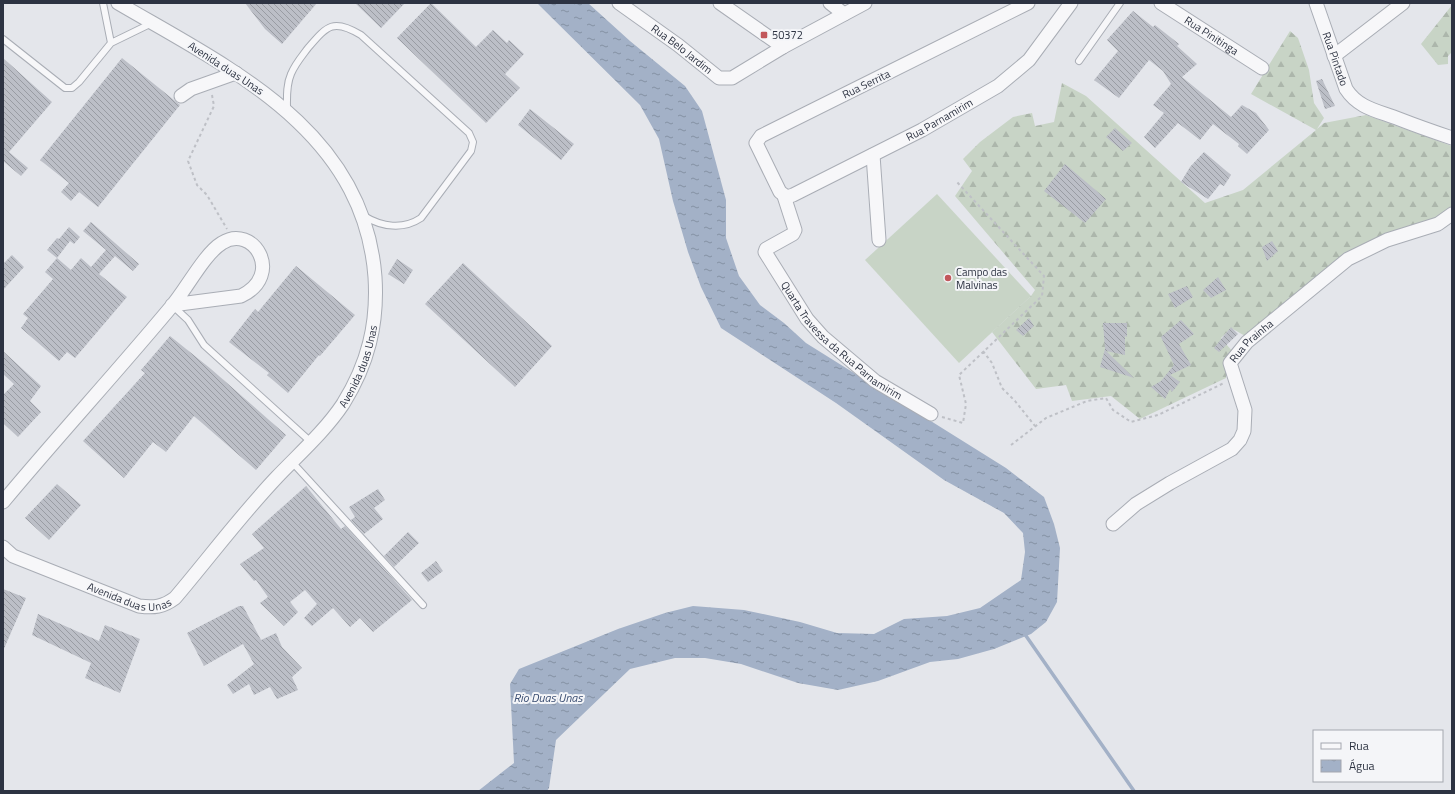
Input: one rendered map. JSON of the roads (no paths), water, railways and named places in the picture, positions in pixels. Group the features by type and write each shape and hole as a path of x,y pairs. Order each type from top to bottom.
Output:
{"street":[{"name":"Avenida duas Unas","path":"3,547 13,556 139,606 153,608 175,598 276,478 328,423 351,391 362,369 370,343 376,299 374,263 366,228 361,214 349,185 331,157 274,100 216,59 118,3"},
{"name":"Rua Belo Jardim","path":"619,3 723,79 732,78 783,47 865,3"},
{"path":"720,3 783,47"},
{"path":"830,3 844,14"},
{"name":"Rua Serrita","path":"782,194 756,143 761,136 1028,3"},
{"name":"Rua Parnamirim","path":"782,194 793,195 874,155 956,111 1010,76 1029,60 1071,3"},
{"name":"Rua Pinitinga","path":"1161,3 1262,68"},
{"name":"Rua Pintado","path":"1316,3 1346,89 1355,100 1366,107 1452,138"},
{"path":"1334,56 1403,3"},
{"path":"181,96 190,89 236,73"},
{"path":"874,155 879,240"},
{"name":"Quarta Travessa da Rua Parnamirim","path":"782,194 795,230 793,234 766,249 765,252 807,319 823,336 874,381 931,414"},
{"name":"Rua Prainha","path":"1113,524 1136,504 1170,483 1232,449 1236,445 1244,431 1245,410 1230,363 1247,342 1348,259 1387,240 1438,224 1452,214"},
{"path":"3,502 172,305 212,252 222,243 232,239 245,240 256,248 262,258 263,273 249,293 241,296 172,305"}],"lane":[{"path":"104,3 110,43"},
{"path":"1079,61 1120,3"},
{"path":"3,39 65,88 72,88 79,82 110,43 152,23"},
{"path":"287,112 288,86 291,74 299,60 323,30 339,25 348,27 361,35 469,134 473,142 471,151 421,218 413,224 387,226 372,221 361,214"},
{"path":"172,305 188,320 204,345 310,442"},
{"path":"292,462 423,605"}],"water":[{"name":"Rio Duas Unas","path":"537,3 588,3 630,41 685,86 702,111 726,200 726,238 739,276 760,305 784,323 806,343 1006,468 1044,497 1054,524 1060,548 1057,602 1046,622 1031,634 994,649 958,659 930,662 878,681 838,690 798,683 741,664 705,658 675,658 630,669 556,740 549,788 547,791 478,791 514,763 510,684 519,669 618,629 665,613 693,606 744,610 800,622 837,633 874,634 904,619 947,616 980,608 1021,580 1025,552 1023,533 1004,513 944,480 836,403 721,328 701,287 688,252 673,201 659,139 640,105"}],"waterway":[{"path":"1024,633 1134,791"}],"place":[{"name":"50372","path":"764,35"},
{"name":"Campo das Malvinas","path":"948,278"}]}
